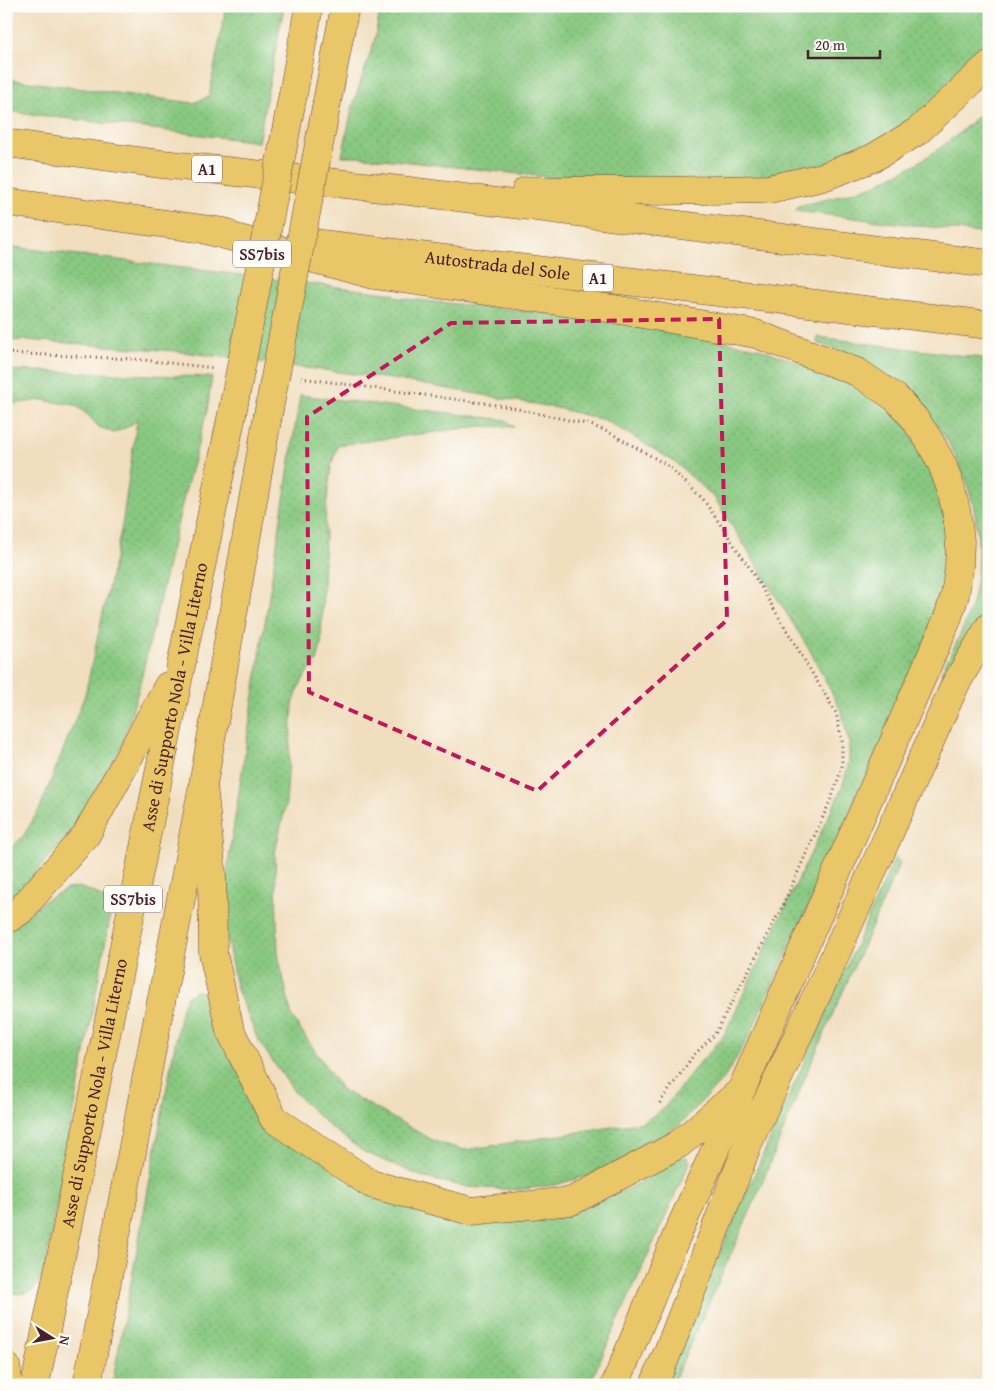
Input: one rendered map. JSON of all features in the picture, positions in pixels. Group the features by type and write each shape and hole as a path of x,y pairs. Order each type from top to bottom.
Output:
{"highway":[{"name":"Asse di Supporto Nola - Villa Literno","path":"35,1385 232,414 309,6"},
{"name":"SS7bis","path":"87,1385 202,785 267,420 345,6"},
{"path":"409,191 769,189 823,177 873,158 918,131 989,65"},
{"name":"A1","path":"6,143 153,163 409,191 989,264"},
{"name":"Autostrada del Sole","path":"6,202 206,230 989,326"},
{"path":"206,230 374,275 623,310 756,334 857,372 896,398 914,418 929,440 942,464 951,489 960,541 959,568 948,620 676,1237 615,1385"},
{"path":"619,1385 750,1139 837,951 955,685 989,627"},
{"path":"6,920 20,911 86,835 181,660"},
{"path":"202,785 212,873 213,954 230,1030 274,1119 371,1184 471,1211 572,1201 679,1144 741,1091"},
{"path":"654,1385 674,1339 750,1139"},
{"path":"6,1366 8,1385"}],"path":[{"path":"6,353 134,359 222,369"},
{"path":"300,378 504,406 591,425 612,434 667,464 703,499 749,567 836,712 842,741 842,767 832,797 782,907 714,1034 692,1056 659,1104"}],"highlighted area":[{"path":"719,319 727,620 537,791 309,692 307,417 451,323"}],"green space":[{"path":"226,6 284,6 258,142 6,111 6,79 194,103 209,96"},
{"path":"381,6 989,6 989,75 876,167 646,188 342,156 353,105 374,42"},
{"path":"989,104 989,234 795,211 798,206 857,191 916,164 962,130"},
{"path":"6,246 394,294 398,298 615,320 762,349 835,376 876,398 903,420 938,482 948,532 946,575 939,605 924,650 749,1037 725,1077 681,1123 643,1151 590,1175 555,1185 517,1190 467,1187 425,1178 364,1152 329,1126 295,1093 258,1040 236,987 225,929 228,863 300,395 506,420 514,427 481,426 338,445 331,466 326,508 321,645 317,661 306,674 298,689 293,705 286,803 275,853 278,954 292,1017 341,1089 434,1141 465,1150 644,1122 664,1108 696,1067 723,1037 842,788 849,762 849,742 841,711 812,654 714,497 675,462 605,420 557,408 392,379 175,351 27,340 6,341"},
{"path":"818,337 989,359 989,606 947,673 941,672 967,618 973,599 978,564 977,530 971,497 960,465 944,435 923,408 899,384 864,361 845,352 817,343"},
{"path":"6,370 212,377 207,411 184,496 139,688 122,746 74,829 22,888 6,901 6,854 24,835 40,808 85,695 122,526 137,420 114,433 99,427 75,405 41,400 6,405"},
{"path":"895,857 900,863 806,1075 752,1207 672,1385 661,1385"},
{"path":"79,887 94,892 108,902 111,912 44,1274 33,1289 19,1294 6,1291 6,930 45,900 67,889"},
{"path":"196,991 204,992 210,996 276,1114 408,1201 597,1201 627,1189 682,1157 687,1157 690,1162 589,1385 112,1385 182,1006 187,996"}]}
